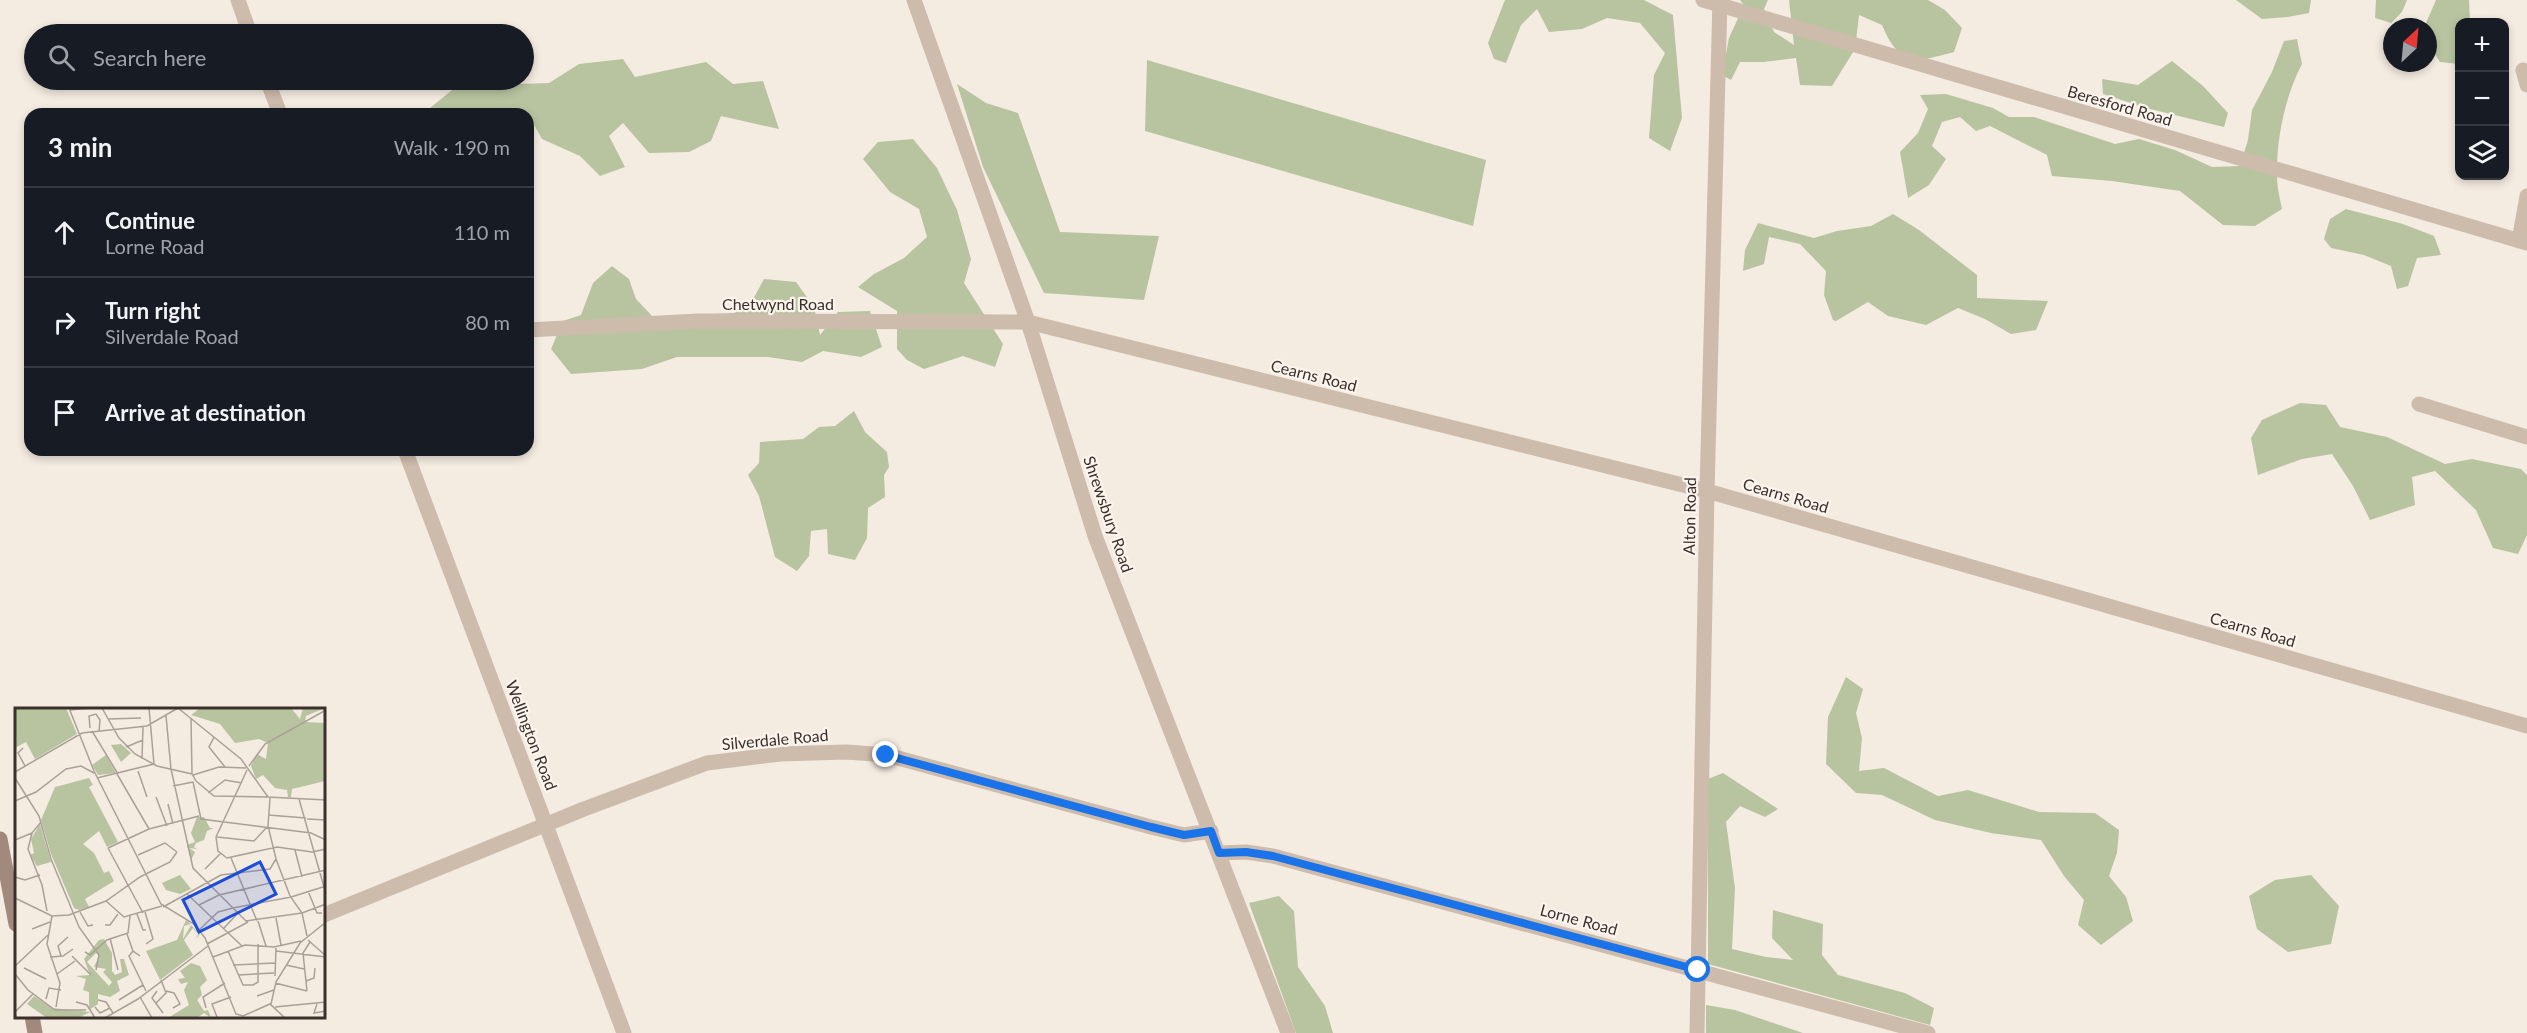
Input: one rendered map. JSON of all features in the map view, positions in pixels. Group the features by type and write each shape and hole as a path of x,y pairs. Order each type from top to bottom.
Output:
{"main road":[{"path":"0,839 15,919"},
{"path":"33,1018 35,1033"}],"street":[{"path":"238,0 246,24"},
{"name":"Shrewsbury Road","path":"914,0 1028,322 1095,536 1288,1033"},
{"name":"Beresford Road","path":"1703,0 1720,3 2523,242"},
{"name":"Alton Road","path":"1697,1033 1707,491 1720,3"},
{"path":"2523,70 2527,85"},
{"path":"271,90 277,108"},
{"path":"2523,242 2527,196"},
{"name":"Chetwynd Road","path":"534,330 698,321 1028,322"},
{"name":"Cearns Road","path":"1028,322 1707,491 2527,726"},
{"path":"2419,404 2527,437"},
{"name":"Wellington Road","path":"407,456 624,1033"},
{"name":"Silverdale Road","path":"326,914 546,824 707,763 780,754 846,752 886,755 1184,835 1211,831"},
{"name":"Lorne Road","path":"1219,853 1246,852 1273,856 1928,1033"}],"green space":[{"path":"1505,0 1644,0 1673,15 1682,118 1670,151 1649,138 1654,75 1665,53 1640,23 1607,18 1582,29 1549,32 1537,9 1521,25 1506,63 1494,59 1488,43"},
{"path":"1740,0 1768,0 1764,9 1774,32 1794,45 1789,0 1928,0 1945,10 1962,28 1954,52 1929,58 1910,58 1895,48 1882,25 1859,15 1855,49 1832,86 1800,85 1796,58 1740,62 1731,80 1722,75 1729,38 1744,5"},
{"path":"2236,0 2311,0 2309,13 2262,19"},
{"path":"2376,0 2407,0 2402,12 2396,18 2383,18 2383,20 2375,18"},
{"path":"2436,0 2469,0 2470,18 2455,18 2455,64 2440,62 2437,57 2437,18 2428,18"},
{"path":"2297,39 2302,64 2286,104 2278,148 2277,181 2282,209 2255,226 2223,225 2180,191 2112,181 2052,176 2047,155 1990,126 1976,131 1960,117 1942,122 1932,146 1946,159 1929,185 1908,198 1900,152 1918,133 1928,109 1920,95 1946,94 1993,108 2009,117 2034,117 2115,144 2139,139 2175,150 2212,167 2240,166 2248,140 2252,110 2272,72 2284,41"},
{"path":"623,59 635,77 706,62 733,84 763,81 779,129 721,116 711,141 689,152 649,153 623,123 609,136 625,167 600,176 580,156 542,139 534,125 534,108 430,108 452,90 534,90 534,83 549,83 579,64"},
{"path":"1147,60 1486,160 1473,226 1145,131"},
{"path":"2172,61 2203,86 2228,113 2224,127 2146,108 2103,94 2102,79 2138,85"},
{"path":"957,84 986,103 1018,113 1060,232 1159,236 1144,300 1044,293 983,167"},
{"path":"913,139 937,168 957,210 971,259 964,283 1003,344 995,367 963,356 924,369 907,360 897,349 897,311 858,287 874,274 904,258 927,237 919,209 890,192 863,159 878,142"},
{"path":"2346,209 2403,224 2434,236 2441,255 2417,258 2408,286 2397,289 2391,266 2364,255 2331,248 2324,239 2330,219"},
{"path":"1893,214 1919,230 1977,275 1977,298 2048,301 2036,330 2011,334 1985,319 1958,308 1926,325 1888,316 1868,302 1836,321 1833,320 1824,295 1826,271 1800,244 1769,237 1764,264 1743,271 1745,250 1758,223 1814,238 1837,231 1871,226"},
{"path":"612,266 629,279 636,299 653,317 734,313 751,303 764,279 796,282 814,307 820,335 838,312 870,311 882,347 861,357 823,351 802,362 768,357 677,357 642,369 571,374 551,349 563,321 581,315 593,283"},
{"path":"2300,403 2326,405 2340,427 2387,437 2445,464 2472,459 2521,469 2527,475 2527,535 2518,554 2493,548 2476,510 2435,471 2412,477 2415,505 2370,520 2353,486 2332,454 2302,459 2258,475 2251,438 2262,420"},
{"path":"854,411 865,432 887,452 889,467 884,475 885,497 868,508 867,538 855,560 828,554 827,529 811,531 809,556 797,571 775,557 759,496 748,475 759,463 760,442 803,439 819,427 835,426"},
{"path":"1846,677 1863,689 1856,713 1862,738 1859,771 1884,768 1938,796 1968,790 2039,812 2095,813 2119,830 2117,853 2109,876 2126,897 2133,921 2101,945 2078,925 2084,900 2064,876 2041,840 1991,833 1935,820 1882,795 1856,793 1826,764 1828,717"},
{"path":"1723,773 1778,809 1765,817 1740,806 1726,822 1735,888 1732,949 1766,957 1793,960 1772,938 1773,910 1823,924 1822,955 1838,975 1905,993 1934,1008 1930,1025 1708,964 1708,779"},
{"path":"2311,875 2339,906 2331,944 2288,952 2257,929 2249,896 2275,880"},
{"path":"1279,896 1294,911 1298,967 1325,1006 1333,1033 1296,1033 1249,903"},
{"path":"1706,1005 1735,1010 1803,1033 1706,1033"}],"route":[{"path":"886,755 1184,835 1211,831 1219,853 1246,852 1273,856 1698,970"}]}
